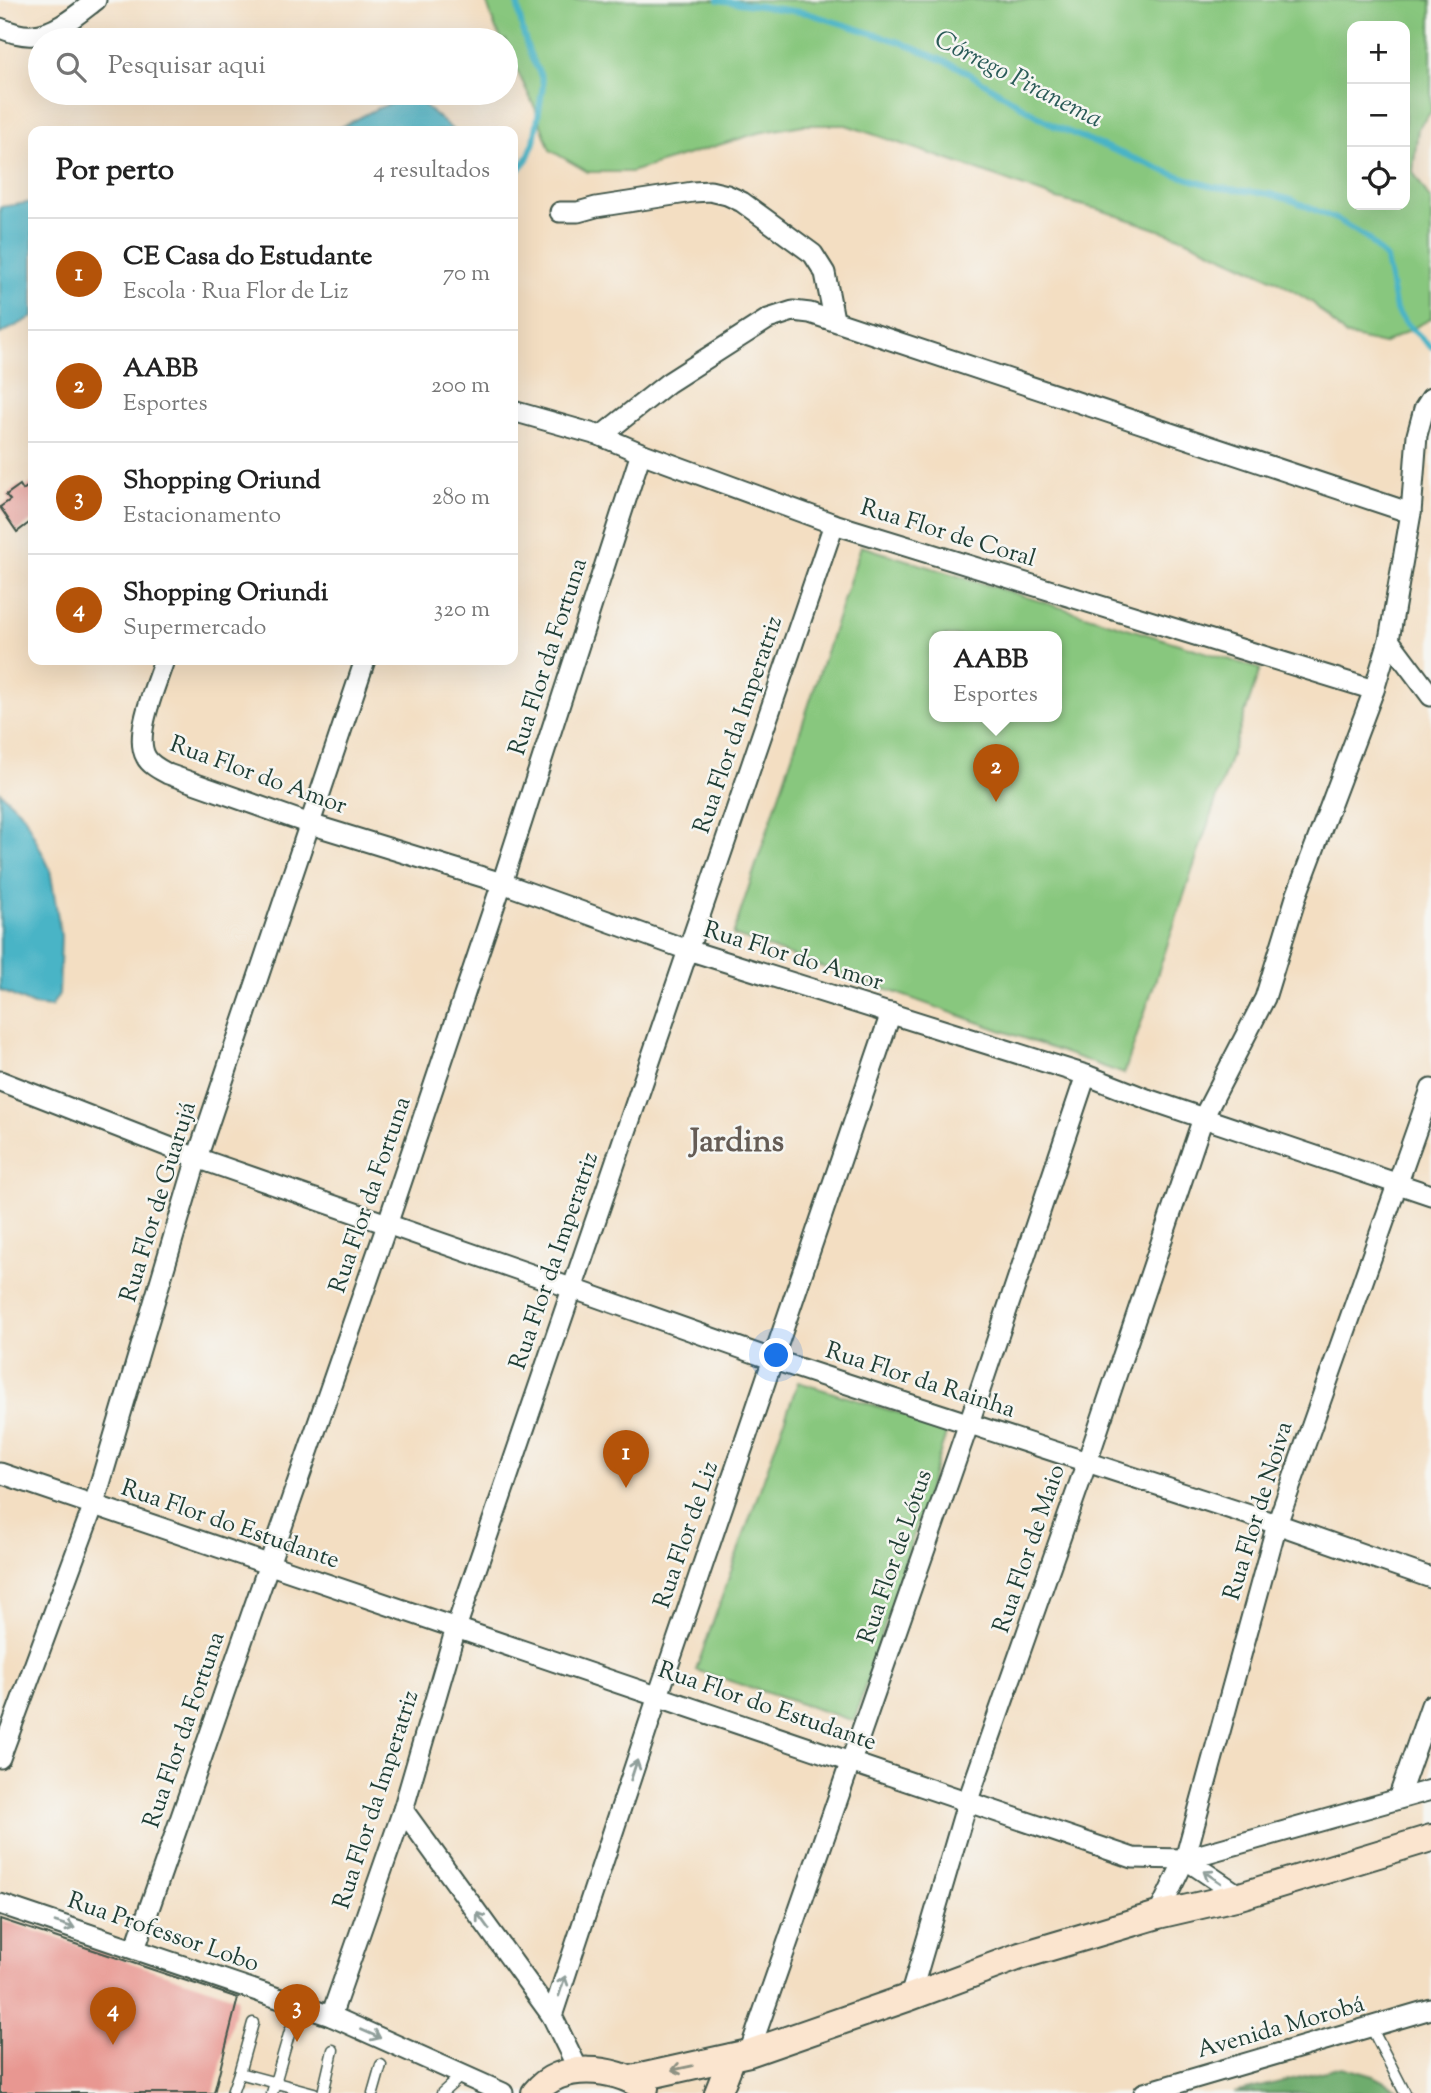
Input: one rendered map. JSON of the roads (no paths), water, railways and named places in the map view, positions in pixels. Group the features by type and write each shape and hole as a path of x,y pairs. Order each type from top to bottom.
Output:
{"main road":[{"path":"535,2093 540,2086 558,2075 579,2071 601,2071 642,2086 910,1997 1020,1956 1158,1914 1240,1896 1431,1838"},
{"path":"718,2093 741,2055"}],"street":[{"path":"54,28 96,0"},
{"path":"0,28 28,35"},
{"path":"559,212 578,212 693,192 710,191 727,195 742,202 813,254 825,273 834,319"},
{"path":"601,436 668,383 768,318 793,311 834,319 1410,513"},
{"name":"Rua Flor de Maio","path":"910,1997 968,1800 1087,1462 1203,1118 1265,998 1297,894 1374,690 1389,640 1410,513 1417,435 1424,409 1431,398"},
{"name":"Rua Flor de Coral","path":"518,412 601,436 834,524 1374,690"},
{"name":"Rua Flor da Fortuna","path":"135,1949 387,1225 502,883 641,453"},
{"name":"Rua Flor da Imperatriz","path":"331,2016 403,1810 456,1628 834,524"},
{"path":"1389,640 1431,696"},
{"name":"Rua Flor do Amor","path":"162,665 144,724 142,742 146,757 168,774 310,824 502,883 688,950 1086,1075 1147,1099 1431,1195"},
{"name":"Rua Flor de Guarujá","path":"0,1758 94,1504 197,1158 363,665"},
{"name":"Rua Flor de Liz","path":"552,2016 891,1013"},
{"name":"Rua Flor de Lótus","path":"741,2055 851,1762 1086,1075"},
{"name":"Rua Flor da Rainha","path":"0,1081 197,1158 774,1360 1277,1524 1431,1578"},
{"name":"Rua Flor de Noiva","path":"1158,1914 1185,1859 1277,1524 1431,1089"},
{"name":"Rua Flor do Estudante","path":"0,1473 1133,1858 1185,1859 1431,1790"},
{"path":"1398,1799 1431,1704"},
{"path":"403,1810 552,2016 579,2071"},
{"path":"1185,1859 1240,1896"},
{"name":"Rua Professor Lobo","path":"0,1904 331,2016 503,2093"},
{"name":"Avenida Morobá","path":"1144,2093 1431,2009"}],"lane":[{"path":"232,2093 253,2023"},
{"path":"1371,2026 1405,2093"},
{"path":"273,2088 290,2031"},
{"path":"323,2093 333,2049"},
{"path":"373,2093 381,2065"},
{"path":"239,2073 273,2088 314,2093"},
{"path":"442,2093 462,2075"}],"water":[{"path":"387,105 424,105 448,126 344,126"},
{"path":"28,203 28,320 0,334 0,207"},
{"path":"0,792 24,815 50,869 61,936 59,994 51,1007 33,1005 0,990"}],"waterway":[{"path":"517,0 527,45 543,85 534,142 527,159 518,170"},
{"name":"Córrego Piranema","path":"718,0 807,13 900,42 958,67 1054,126 1170,173 1214,187 1270,194 1294,201 1340,221 1367,238 1386,259 1396,310 1431,347"}],"place":[{"name":"AABB","path":"996,802"},
{"name":"CE Casa do Estudante","path":"626,1488"},
{"name":"Shopping Oriund","path":"297,2042"},
{"name":"Shopping Oriundi","path":"113,2045"}],"district":[{"name":"Jardins","path":"737,1143"}]}
